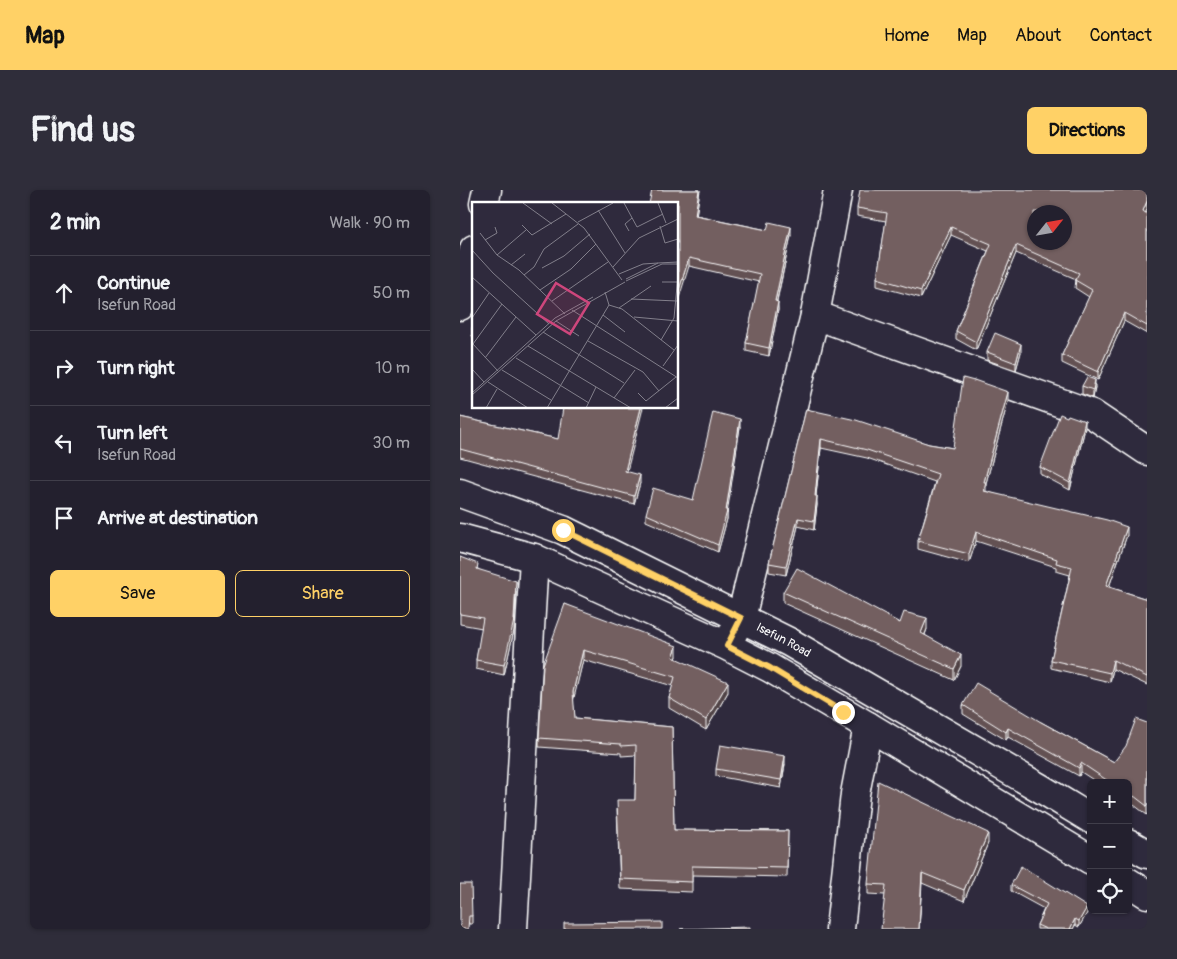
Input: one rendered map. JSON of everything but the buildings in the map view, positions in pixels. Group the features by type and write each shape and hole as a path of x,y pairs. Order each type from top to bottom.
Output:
{"street":[{"path":"727,646 741,618 815,315 838,190"},
{"path":"460,306 472,257"},
{"path":"815,315 1092,414 1147,451"},
{"name":"Isefun Road","path":"460,493 563,530 789,642 1087,817"},
{"path":"460,538 534,558 727,646 770,668 1087,858"},
{"path":"512,929 534,558"},
{"path":"840,929 855,794 868,726"},
{"path":"1132,845 1147,854"},
{"path":"1132,885 1147,894"}],"route":[{"path":"563,530 741,618 727,646 770,668 843,712"}]}
